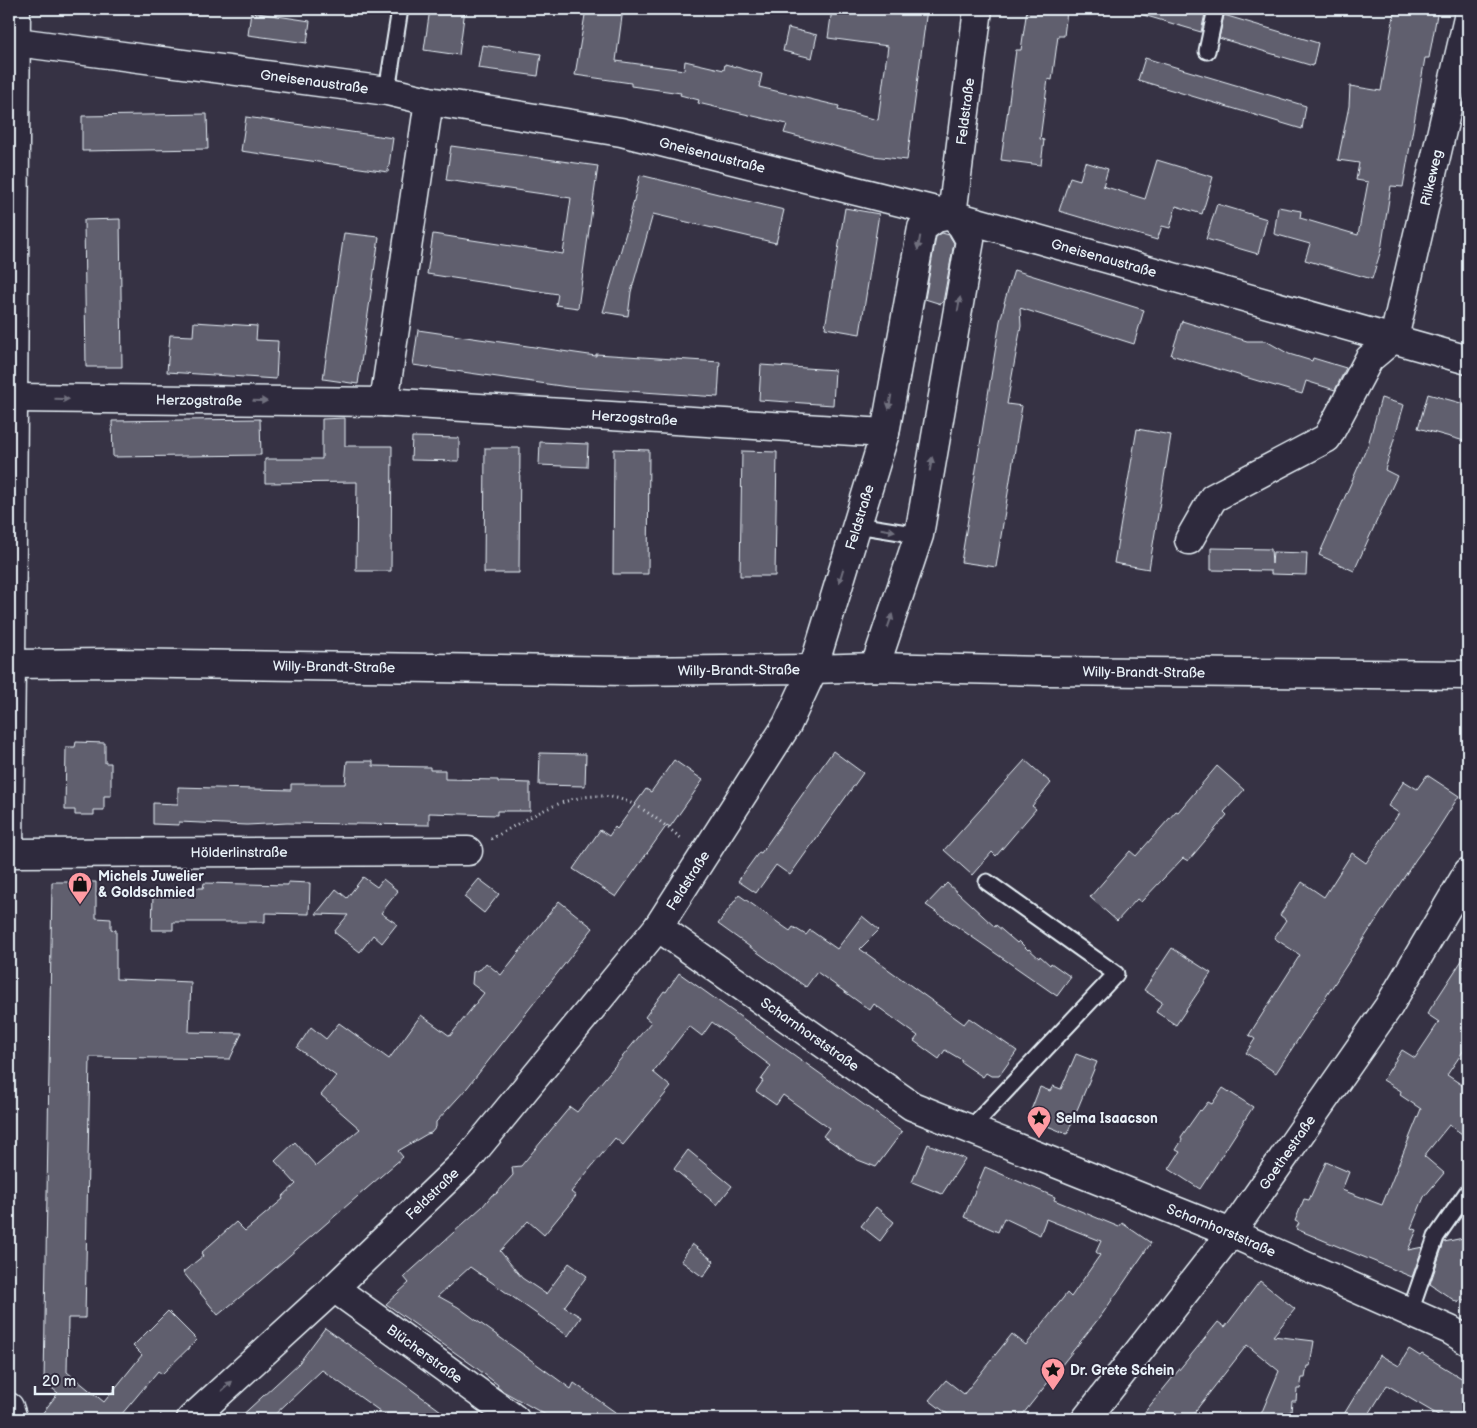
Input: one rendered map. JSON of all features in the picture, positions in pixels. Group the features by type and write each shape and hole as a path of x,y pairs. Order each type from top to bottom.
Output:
{"street":[{"name":"Feldstraße","path":"191,1419 334,1288 466,1161 658,927 787,725 813,669 884,433 922,228 936,218 952,215 978,9"},
{"name":"Rilkeweg","path":"1394,338 1468,18"},
{"name":"Gneisenaustraße","path":"14,22 387,91 429,101 621,132 952,215 1468,360"},
{"path":"9,848 14,398 11,363 14,22"},
{"path":"384,402 429,101"},
{"path":"875,667 919,535 970,240 962,226 952,215"},
{"path":"1189,540 1213,498 1327,438 1369,359 1394,338"},
{"name":"Herzogstraße","path":"14,398 384,402 884,433"},
{"name":"Willy-Brandt-Straße","path":"10,664 111,663 626,670 875,667 1044,671 1468,674"},
{"name":"Hölderlinstraße","path":"9,853 468,851"},
{"name":"Goethestraße","path":"1086,1419 1231,1233 1389,1006 1468,872"},
{"name":"Scharnhorststraße","path":"658,927 912,1106 1231,1233 1450,1330 1468,1342"},
{"name":"Blücherstraße","path":"334,1288 515,1419"},
{"path":"9,1407 13,1419"}],"lane":[{"path":"387,91 400,9"},
{"path":"1207,51 1216,9"},
{"path":"857,525 919,535"},
{"path":"970,1129 1116,974 987,882"},
{"path":"1410,1312 1436,1237 1468,1191"}],"path":[{"path":"468,851 554,805 580,797 606,796 634,805 656,818 703,855"}],"building":[{"path":"430,9 465,9 459,55 424,50"},
{"path":"586,9 623,9 616,61 684,70 685,61 724,70 725,64 762,74 759,87 839,106 838,110 878,120 888,46 828,38 832,9 927,9 907,160 873,156 784,133 787,124 698,103 699,100 680,95 681,93 575,75"},
{"path":"1027,9 1063,9 1062,11 1067,11 1064,36 1058,36 1052,80 1048,79 1040,139 1044,140 1041,165 1001,160 1016,50 1021,50"},
{"path":"1141,9 1206,9 1201,32 1140,14"},
{"path":"1395,9 1438,9 1429,58 1425,58 1403,187 1391,186 1381,250 1372,279 1305,260 1310,244 1274,234 1278,207 1301,211 1300,218 1358,235 1368,182 1356,180 1359,163 1338,160 1349,106 1350,86 1381,91"},
{"path":"251,12 310,21 307,43 248,35"},
{"path":"1224,15 1318,43 1313,66 1219,38"},
{"path":"788,28 817,35 812,58 783,51"},
{"path":"482,45 541,54 538,76 478,68"},
{"path":"1145,58 1306,106 1302,129 1138,80"},
{"path":"207,114 208,149 82,151 82,116"},
{"path":"246,117 393,138 388,172 241,151"},
{"path":"451,146 598,166 578,308 556,305 558,294 427,274 433,234 563,254 571,198 446,180"},
{"path":"1157,160 1213,177 1202,214 1176,206 1170,228 1162,226 1157,240 1059,211 1070,177 1080,180 1085,162 1108,169 1103,186 1145,199"},
{"path":"640,175 784,210 776,243 653,214 631,292 628,316 603,312 627,229"},
{"path":"1217,204 1267,219 1258,254 1206,239"},
{"path":"845,208 879,214 860,334 825,328"},
{"path":"120,219 122,367 86,367 84,220"},
{"path":"344,233 379,237 358,384 323,379"},
{"path":"942,233 949,235 954,243 943,302 941,304 925,299 936,237"},
{"path":"1014,270 1144,310 1134,344 1020,308 1021,326 1007,404 1022,406 996,567 961,562 1000,321"},
{"path":"1182,321 1247,341 1266,341 1289,354 1312,361 1313,358 1346,368 1335,390 1306,381 1302,394 1171,355"},
{"path":"194,322 257,326 256,340 278,341 276,379 167,372 170,335 193,336"},
{"path":"418,330 596,356 596,354 720,362 718,397 568,387 413,365"},
{"path":"761,365 835,370 833,405 759,400"},
{"path":"1428,394 1468,405 1468,442 1418,428"},
{"path":"1381,398 1404,405 1385,470 1397,476 1354,571 1319,555 1368,445"},
{"path":"345,418 345,446 392,446 391,571 356,571 357,482 265,483 265,459 322,459 322,419"},
{"path":"260,419 261,455 113,457 112,421"},
{"path":"1137,429 1171,435 1149,569 1114,563"},
{"path":"412,437 459,438 459,461 411,460"},
{"path":"540,442 588,444 587,467 539,465"},
{"path":"485,448 520,448 519,573 484,573"},
{"path":"614,449 649,450 648,574 613,574"},
{"path":"742,451 777,452 775,576 740,576"},
{"path":"1211,548 1271,549 1272,564 1273,552 1307,553 1306,575 1271,574 1271,571 1211,570"},
{"path":"76,742 105,743 105,763 111,763 111,796 104,796 104,810 94,810 94,815 75,815 75,810 65,810 66,747 75,747"},
{"path":"833,751 863,773 790,875 776,865 756,893 738,881 759,852 761,853"},
{"path":"540,753 586,754 585,786 539,785"},
{"path":"674,760 703,780 670,827 667,825 616,897 573,869 600,830 609,836 615,827 617,829 646,789 651,792"},
{"path":"1025,760 1051,783 1032,806 1036,809 996,856 992,852 972,875 944,850"},
{"path":"347,761 373,761 373,766 430,767 430,770 445,770 445,779 530,783 530,811 497,811 497,815 429,813 429,825 287,823 247,825 179,822 179,825 153,824 153,803 178,804 178,787 291,790 291,784 345,784"},
{"path":"1217,766 1244,790 1224,812 1227,815 1188,861 1183,858 1141,902 1137,899 1117,921 1090,897 1130,851 1136,856 1176,811 1178,812"},
{"path":"1427,775 1459,796 1276,1073 1246,1053 1255,1039 1249,1035 1300,955 1274,938 1286,920 1280,915 1302,882 1324,897 1352,853 1366,863 1399,813 1388,806 1404,781 1417,789"},
{"path":"363,877 377,887 383,879 398,891 381,913 397,924 382,943 373,935 360,952 334,932 348,915 316,914 336,889 347,898"},
{"path":"479,879 499,894 484,913 464,897"},
{"path":"52,882 96,882 96,918 111,919 111,929 116,930 116,979 191,982 189,1032 242,1033 230,1059 90,1057 85,1318 68,1318 67,1372 104,1402 142,1355 133,1346 168,1311 197,1340 162,1374 158,1371 121,1415 126,1419 38,1419 58,1393 44,1382"},
{"path":"288,882 310,883 309,914 265,913 265,922 173,922 173,930 152,930 153,895 173,895 173,888 203,888 204,883 288,885"},
{"path":"947,883 995,927 996,925 1017,943 1019,941 1039,958 1040,956 1050,965 1051,963 1071,977 1057,996 926,905"},
{"path":"739,895 790,931 793,927 806,935 810,930 837,949 862,916 879,930 860,949 964,1024 969,1018 1017,1051 999,1076 991,1076 986,1073 983,1077 961,1062 962,1060 945,1050 939,1059 914,1041 918,1036 874,1004 870,1010 817,972 806,987 718,924"},
{"path":"559,901 593,928 467,1088 436,1122 436,1127 431,1133 398,1151 403,1157 218,1315 183,1272 203,1256 201,1253 236,1222 245,1231 283,1199 282,1197 296,1184 275,1161 295,1142 316,1166 360,1129 321,1095 336,1076 297,1048 311,1027 326,1039 339,1023 389,1059 421,1015 450,1036 484,993 472,984 473,972 481,969 486,963 501,975"},
{"path":"1172,948 1211,973 1176,1025 1156,1012 1162,1002 1144,990"},
{"path":"1468,951 1468,1044 1447,1075 1468,1089 1468,1138 1449,1125 1424,1156 1444,1173 1424,1197 1411,1228 1417,1230 1408,1250 1423,1247 1412,1277 1296,1229 1299,1223 1295,1221 1304,1199 1309,1200 1326,1162 1349,1172 1342,1190 1382,1205 1421,1109 1400,1095 1401,1091 1383,1080 1402,1050 1415,1058 1439,1022 1427,1014"},
{"path":"679,973 902,1132 876,1167 858,1160 823,1136 829,1128 783,1095 776,1105 756,1091 771,1066 712,1022 702,1036 689,1026 653,1072 671,1087 623,1145 615,1138 571,1192 576,1196 544,1235 528,1221 500,1251 522,1278 546,1294 569,1263 587,1276 564,1307 581,1317 568,1336 470,1267 438,1296 458,1307 571,1389 574,1383 625,1419 553,1419 501,1390 497,1387 498,1385 474,1366 386,1304 409,1283 404,1277 483,1206 492,1195 496,1194 513,1175 512,1167 521,1166 570,1107 577,1112 651,1022 645,1017"},
{"path":"1076,1054 1097,1062 1067,1134 1028,1118 1040,1087 1050,1091 1053,1086 1061,1089"},
{"path":"1223,1088 1253,1107 1200,1189 1169,1169 1180,1152 1176,1150 1182,1140 1181,1137 1200,1110 1208,1102 1212,1104"},
{"path":"928,1144 965,1159 942,1194 912,1182"},
{"path":"688,1150 732,1186 717,1205 674,1169"},
{"path":"985,1167 1055,1197 1054,1200 1119,1227 1122,1223 1151,1243 1103,1313 1019,1419 954,1419 929,1400 946,1380 964,1394 1012,1334 1026,1345 1067,1293 1071,1297 1100,1255 1096,1252 1101,1241 1046,1219 1040,1235 1004,1218 998,1232 964,1217"},
{"path":"876,1207 894,1222 880,1241 861,1226"},
{"path":"1468,1237 1468,1304 1461,1299 1458,1303 1430,1284 1444,1242"},
{"path":"692,1244 714,1261 703,1277 681,1261"},
{"path":"1260,1281 1295,1309 1273,1336 1314,1341 1310,1366 1307,1366 1305,1378 1302,1378 1300,1389 1297,1389 1296,1401 1292,1401 1291,1412 1288,1412 1287,1419 1259,1419 1279,1371 1247,1345 1189,1419 1139,1419 1218,1322 1225,1327"},
{"path":"325,1328 452,1419 391,1419 322,1370 270,1419 238,1419 299,1363"},
{"path":"1409,1349 1420,1356 1422,1354 1468,1382 1468,1419 1445,1419 1387,1385 1366,1419 1341,1419 1380,1355 1399,1366"}],"place":[{"name":"Michels Juwelier & Goldschmied","path":"80,905"},
{"name":"Selma Isaacson","path":"1039,1139"},
{"name":"Dr. Grete Schein","path":"1053,1391"}]}
